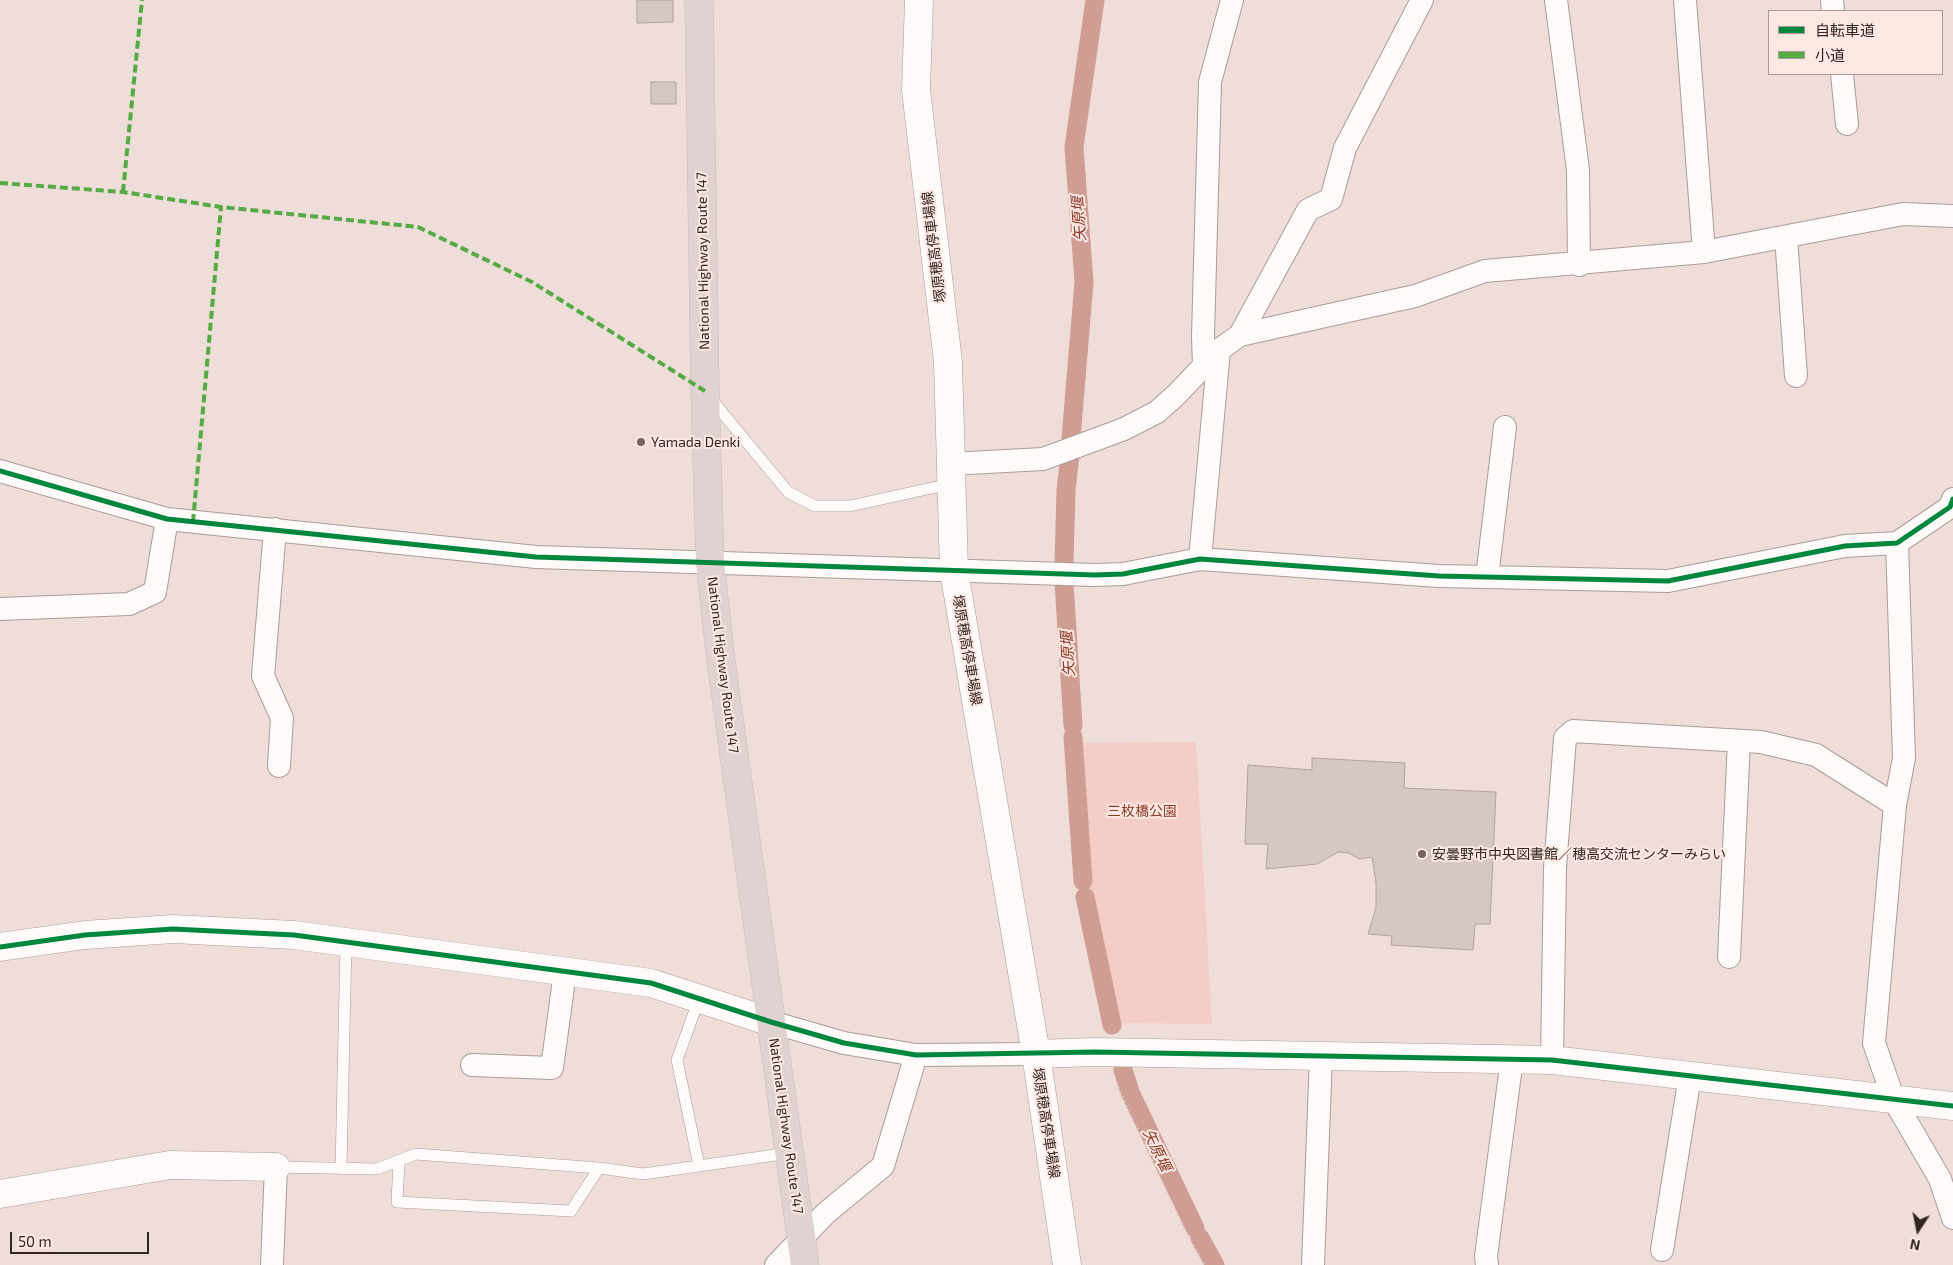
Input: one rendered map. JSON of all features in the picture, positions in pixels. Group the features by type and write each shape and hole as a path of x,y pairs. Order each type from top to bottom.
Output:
{"highway":[{"name":"National Highway Route 147","path":"699,0 705,392 710,562 721,661 804,1252"}],"street":[{"name":"塚原穂高停車場線","path":"919,0 916,90 948,362 954,571 1036,1054 1067,1265"},
{"path":"1204,366 1203,336 1210,82 1232,0"},
{"path":"1240,335 1308,210 1332,199 1345,148 1422,0"},
{"path":"1556,0 1578,170 1579,264"},
{"path":"1685,0 1704,252"},
{"path":"1842,75 1847,124"},
{"path":"950,474 1043,459 1124,429 1157,412 1219,350 1240,335 1415,296 1485,271 1704,252 1903,214 1953,216"},
{"path":"1786,237 1796,376"},
{"path":"1200,558 1219,350"},
{"path":"1487,577 1506,427"},
{"path":"0,471 167,519 536,557 954,571 1123,574 1200,558 1439,576 1668,582 1845,546 1897,543 1950,507 1953,499"},
{"path":"0,609 129,604 154,592 167,519"},
{"path":"275,529 263,676 282,718 279,766"},
{"path":"1897,543 1904,758 1895,805 1874,1043 1894,1100 1940,1179 1953,1218"},
{"path":"1552,1060 1555,868 1565,738 1573,731 1761,742 1816,756 1895,805"},
{"path":"1729,957 1739,741"},
{"path":"0,947 85,935 172,929 294,935 651,983 771,1022 844,1043 916,1055 1095,1052 1552,1060 1953,1106"},
{"path":"472,1065 552,1068 565,972"},
{"path":"776,1265 804,1252 826,1213 883,1166 916,1055"},
{"path":"1313,1265 1321,1056"},
{"path":"1487,1265 1486,1256 1512,1060"},
{"path":"1662,1250 1690,1076"},
{"path":"0,1194 170,1165 276,1167 272,1265"}],"lane":[{"path":"705,392 788,492 815,506 850,506 950,474"},
{"path":"340,1169 346,942"},
{"path":"699,999 677,1060 699,1166"},
{"path":"276,1167 377,1170 416,1154 598,1168 643,1174 790,1153"},
{"path":"399,1161 396,1202 572,1211 598,1168"}],"path":[{"path":"1110,1067 1186,1233 1205,1265"}],"green space":[{"name":"三枚橋公園","path":"1196,742 1212,1024 1118,1023 1092,908 1079,743"}],"building":[{"path":"637,0 673,0 673,22 637,23"},
{"path":"651,82 676,82 676,104 651,104"},
{"name":"安曇野市中央図書館／穂高交流センターみらい","path":"1312,758 1405,763 1404,788 1496,792 1490,924 1475,924 1473,950 1391,945 1392,936 1368,934 1376,908 1376,883 1372,857 1359,859 1349,853 1338,852 1317,864 1266,869 1268,844 1245,844 1248,765 1312,770"}],"waterway":[{"name":"矢原堰","path":"1071,438 1084,282 1074,147 1095,0"},
{"name":"矢原堰","path":"1064,565 1066,490 1070,456"},
{"name":"矢原堰","path":"1064,582 1073,726"},
{"name":"矢原堰","path":"1073,737 1083,881"},
{"name":"矢原堰","path":"1085,897 1112,1025"},
{"name":"矢原堰","path":"1123,1070 1130,1092 1195,1228"},
{"name":"矢原堰","path":"1200,1238 1215,1265"}],"marked path":[{"path":"123,192 142,0"},
{"path":"0,183 123,192 221,207 418,227 532,282 705,391"},
{"path":"193,522 221,207"}],"cycle path":[{"path":"0,471 167,519 536,557 1095,575 1123,574 1200,559 1439,576 1668,581 1845,546 1897,543 1950,507 1953,499"},
{"path":"0,947 85,935 173,929 294,935 651,983 771,1022 844,1043 916,1055 1095,1052 1552,1060 1953,1106"}],"place":[{"name":"Yamada Denki","path":"641,442"},
{"name":"安曇野市中央図書館／穂高交流センターみらい","path":"1422,854"}]}
